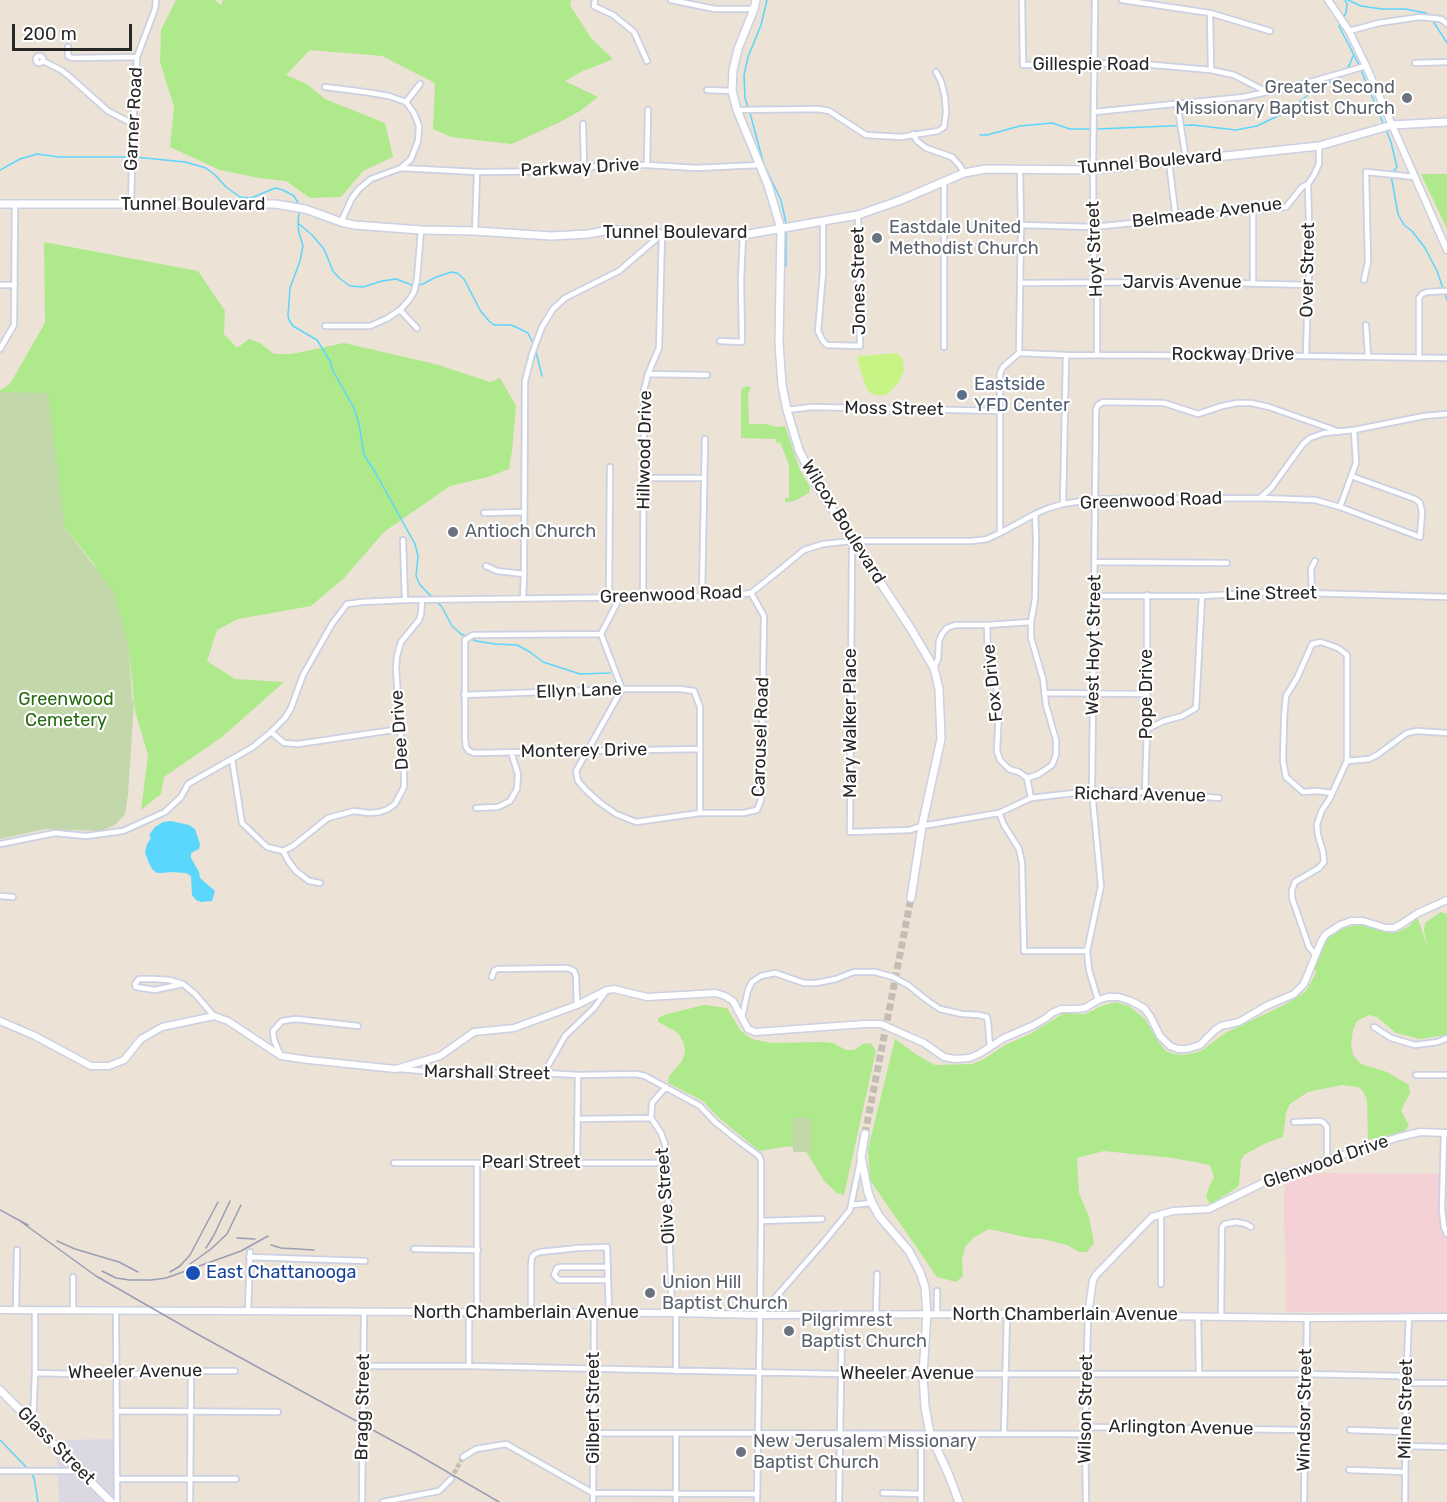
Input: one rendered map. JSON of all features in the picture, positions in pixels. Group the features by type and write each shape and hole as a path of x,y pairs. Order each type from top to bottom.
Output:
{"main road":[{"name":"Wilcox Boulevard","path":"756,0 738,49 733,70 732,91 737,110 768,185 781,229 779,343 782,385 787,410 804,461 820,491 934,668 940,698 941,739 922,826 911,898"},
{"name":"Tunnel Boulevard","path":"0,204 275,204 305,208 354,225 421,230 551,236 610,230 662,234 743,235 858,215 964,173 986,169 1093,170 1319,146 1392,125 1447,122"},
{"path":"865,1134 861,1157 872,1203 879,1216 909,1251 925,1287 927,1314 923,1374 930,1434 959,1502"},
{"name":"Glass Street","path":"0,1390 111,1502"}],"street":[{"name":"Garner Road","path":"131,205 137,57 155,9 156,0"},
{"path":"595,0 594,6 613,15 634,33 647,61"},
{"path":"671,0 715,9 754,9"},
{"name":"Gillespie Road","path":"1022,0 1023,64 1131,63 1211,70 1234,75 1267,92"},
{"name":"Hoyt Street","path":"1095,0 1093,170 1094,283 1097,290 1096,355"},
{"path":"1122,0 1210,13 1270,31"},
{"path":"1328,0 1349,31 1366,66 1447,250"},
{"path":"1210,13 1211,70"},
{"path":"1349,31 1379,23 1420,17 1441,19 1447,24"},
{"path":"68,47 68,56 72,58 137,57"},
{"path":"43,62 70,76 108,111 133,124"},
{"path":"1415,63 1447,62"},
{"path":"1094,112 1244,97 1300,85 1366,66"},
{"path":"737,110 818,109 829,111 867,135 901,137 938,131 944,127 946,113 945,97 936,72"},
{"path":"406,102 420,84"},
{"path":"325,87 373,93 406,102 414,113 418,126 418,141 411,159 401,168 371,179 359,189 352,198 341,222"},
{"path":"707,90 732,91"},
{"path":"1177,103 1186,159"},
{"path":"647,165 648,110"},
{"path":"583,124 584,169"},
{"path":"916,134 917,141 926,148 952,157 964,173"},
{"name":"Belmeade Avenue","path":"1021,225 1094,227 1286,207 1308,184 1319,164 1319,146"},
{"path":"1169,161 1176,219"},
{"name":"Parkway Drive","path":"401,168 477,172 573,171 602,165 696,168 759,165"},
{"path":"1000,533 1000,373 1019,353 1020,168"},
{"path":"475,231 477,172"},
{"path":"1364,280 1368,262 1366,172 1415,177"},
{"path":"944,182 944,347"},
{"name":"Over Street","path":"1306,356 1308,285 1311,268 1308,184"},
{"path":"0,350 15,325 15,204"},
{"path":"1253,211 1254,283"},
{"name":"Jones Street","path":"823,221 823,273 818,331 822,341 827,345 860,346 858,215"},
{"path":"325,326 370,326 400,310 414,292 421,230"},
{"path":"523,598 525,381 542,327 553,309 566,298 619,271 662,234"},
{"name":"Hillwood Drive","path":"643,596 645,390 648,375 659,348 662,234"},
{"path":"720,341 742,342 743,235"},
{"name":"Jarvis Avenue","path":"1020,283 1308,285"},
{"path":"0,285 15,285"},
{"path":"1419,357 1419,298 1427,292 1445,291"},
{"path":"400,310 417,328"},
{"path":"1366,325 1368,356"},
{"name":"Rockway Drive","path":"1019,353 1066,356 1447,358"},
{"path":"1063,504 1066,356"},
{"path":"648,375 707,375"},
{"path":"1095,499 1096,409 1104,402 1164,403 1198,414 1229,404 1251,403 1286,412 1340,432"},
{"name":"Moss Street","path":"787,410 812,407 1000,411"},
{"path":"1260,498 1271,488 1310,438 1324,433 1447,414"},
{"path":"1340,507 1356,463 1354,430"},
{"path":"702,596 705,439"},
{"path":"609,598 610,467"},
{"name":"Greenwood Road","path":"0,844 55,833 86,836 123,831 165,812 181,797 188,784 253,747 285,718 303,675 332,624 347,604 405,600 726,596 751,593 804,550 823,544 852,541 987,539 1049,508 1095,499 1315,500 1420,537 1422,512 1420,502 1351,476"},
{"path":"644,478 704,478"},
{"name":"West Hoyt Street","path":"1087,951 1101,886 1092,790 1095,499"},
{"path":"484,513 524,512"},
{"path":"1031,798 1027,778 1037,775 1052,765 1056,755 1056,740 1046,705 1040,667 1031,638 1035,599 1035,514"},
{"path":"403,540 405,600"},
{"name":"Mary Walker Place","path":"852,541 850,832 910,830 922,826"},
{"path":"1312,593 1311,569 1315,561"},
{"path":"1095,562 1227,563"},
{"path":"486,566 524,574"},
{"name":"Line Street","path":"1095,596 1202,596 1271,592 1447,597"},
{"name":"Carousel Road","path":"622,689 576,771 578,781 598,802 616,814 636,822 700,813 744,813 757,810 761,800 764,616 751,593"},
{"name":"Pope Drive","path":"1145,792 1147,595"},
{"path":"1147,729 1182,716 1196,708 1202,596"},
{"path":"620,597 601,634 622,689"},
{"name":"Dee Drive","path":"283,851 293,846 328,818 354,811 380,812 395,804 404,787 396,668 401,642 419,620 422,600"},
{"path":"934,668 938,659 939,641 947,628 955,625 1031,622"},
{"name":"Fox Drive","path":"987,625 988,657 996,684 999,710 997,751 1000,759 1009,769 1027,778"},
{"path":"464,695 465,640 473,635 601,634"},
{"path":"1315,954 1309,947 1292,898 1292,890 1295,882 1319,868 1324,862 1317,824 1322,810 1329,800 1347,761 1347,656 1338,648 1321,642 1312,644 1286,696 1283,761 1286,777 1303,792 1332,793"},
{"name":"Ellyn Lane","path":"464,695 622,689 694,691 700,707 699,749"},
{"path":"1044,693 1147,694"},
{"name":"Monterey Drive","path":"464,695 466,747 474,753 699,749"},
{"path":"271,732 284,743 298,744 400,729"},
{"path":"1347,761 1369,759 1407,733 1417,731 1447,733"},
{"path":"699,749 700,813"},
{"path":"476,808 498,807 510,801 517,789 518,774 511,752"},
{"path":"232,759 242,823 267,847 283,851 296,871 309,881 320,883"},
{"name":"Richard Avenue","path":"922,826 999,813 1031,798 1092,790 1219,798"},
{"path":"999,813 1019,849 1022,863 1024,951 1087,951 1089,970 1098,1000"},
{"path":"0,896 12,897"},
{"path":"183,984 155,990 136,987 135,984 139,979 169,980 183,984 214,1016 228,1021 281,1056 396,1069 440,1056 474,1032 514,1028 614,989 647,997 716,993 733,1001 748,1029 755,1032 881,1024 924,1043 944,1057 955,1059 969,1058 979,1054 1004,1038 1061,1009 1084,1008 1098,1000 1119,997 1144,1008 1160,1036 1170,1046 1187,1049 1200,1045 1221,1026 1239,1022 1266,1006 1294,994 1304,984 1325,935 1340,925 1351,921 1362,921 1386,928 1394,927 1447,900"},
{"path":"492,977 497,969 568,968 574,971 576,976 577,1005"},
{"path":"742,1018 748,990 752,982 761,976 775,973 804,983 816,983 854,972 875,972 893,977 908,985 940,1009 987,1017 990,1047"},
{"path":"544,1073 565,1036 594,1008 607,990"},
{"path":"0,1021 33,1035 92,1066 109,1066 124,1060 141,1039 162,1028 214,1016"},
{"path":"281,1056 273,1031 282,1021 296,1018 358,1026"},
{"path":"1374,1028 1391,1038 1415,1045 1438,1042 1447,1038"},
{"name":"Marshall Street","path":"396,1069 447,1073 636,1074 645,1076 700,1106 715,1122 759,1156 761,1161 761,1221 757,1502"},
{"path":"577,1163 578,1075"},
{"path":"1416,1075 1447,1075"},
{"path":"578,1119 651,1118 652,1102 666,1088"},
{"name":"Olive Street","path":"651,1118 665,1144 667,1163 676,1371"},
{"path":"1294,1122 1320,1121 1327,1126 1327,1160"},
{"name":"Glenwood Drive","path":"1161,1214 1209,1209 1277,1176 1399,1137 1420,1132 1446,1133"},
{"path":"1446,1133 1442,1210 1447,1234"},
{"path":"760,1315 851,1207 861,1157"},
{"name":"Pearl Street","path":"394,1163 667,1163"},
{"path":"477,1163 477,1312"},
{"path":"851,1207 872,1203"},
{"path":"1088,1315 1096,1275 1152,1217 1161,1214 1161,1284"},
{"path":"761,1221 822,1219"},
{"path":"1221,1316 1222,1227 1225,1224 1236,1222 1251,1227"},
{"path":"531,1312 531,1264 535,1254 578,1248 607,1247 609,1313"},
{"path":"414,1249 478,1250"},
{"path":"16,1310 17,1250"},
{"path":"248,1312 250,1255 365,1261"},
{"path":"608,1267 561,1267 557,1268 554,1275 559,1280 608,1280"},
{"path":"876,1314 877,1274"},
{"path":"73,1277 73,1311"},
{"path":"937,1291 937,1314"},
{"name":"North Chamberlain Avenue","path":"0,1310 1447,1317"},
{"path":"33,1423 35,1310"},
{"path":"116,1311 117,1502"},
{"name":"Bragg Street","path":"362,1502 364,1312"},
{"path":"469,1312 469,1366"},
{"name":"Gilbert Street","path":"593,1502 594,1313"},
{"path":"839,1502 842,1314"},
{"path":"1004,1433 1007,1314"},
{"name":"Wilson Street","path":"1086,1502 1088,1315"},
{"path":"1198,1316 1199,1374"},
{"name":"Milne Street","path":"1405,1502 1409,1317"},
{"name":"Windsor Street","path":"1304,1502 1307,1318"},
{"name":"Wheeler Avenue","path":"364,1366 840,1374 1306,1374 1399,1376 1406,1383 1447,1383"},
{"path":"190,1502 191,1371"},
{"name":"Wheeler Avenue","path":"35,1373 117,1375 235,1371"},
{"path":"117,1411 278,1412"},
{"name":"Arlington Avenue","path":"593,1433 1085,1434 1090,1426 1304,1430"},
{"path":"1350,1430 1405,1432"},
{"path":"676,1433 676,1502"},
{"path":"921,1434 921,1502"},
{"path":"463,1457 476,1449 506,1444 593,1493 757,1494"},
{"path":"1406,1446 1447,1447"},
{"path":"1349,1470 1405,1472"},
{"path":"0,1471 80,1472"},
{"path":"117,1479 236,1479"},
{"path":"383,1502 439,1491 451,1479"},
{"path":"883,1493 921,1494"}],"shaded area":[{"path":"1323,1173 1447,1174 1447,1313 1286,1312 1285,1182 1292,1176"},
{"path":"121,1439 121,1502 59,1502 56,1440"}],"green space":[{"path":"176,0 215,0 221,5 223,0 571,0 570,5 591,38 613,59 565,81 598,97 580,111 560,122 512,144 451,137 433,129 435,83 382,56 310,50 286,75 307,84 325,99 385,123 393,157 363,171 341,197 310,198 286,181 220,170 170,147 174,107 160,62 161,30"},
{"path":"1421,174 1447,174 1447,229"},
{"path":"44,242 198,271 225,311 224,334 237,348 249,339 260,343 274,354 292,354 344,343 435,364 490,382 500,378 516,406 509,469 488,477 450,486 384,532 344,578 311,606 238,619 217,630 207,661 235,679 284,682 222,737 164,777 161,794 141,810 148,755 135,711 129,649 94,564 37,493 0,478 0,390 10,384 45,323"},
{"path":"897,353 903,359 904,371 898,384 887,394 880,396 870,393 857,359 859,355"},
{"path":"746,386 751,387 748,395 749,424 785,426 800,470 810,487 809,493 794,501 785,501 785,498 789,498 789,465 780,442 776,443 776,439 741,438 741,392"},
{"name":"Greenwood Cemetery","path":"0,392 48,393 65,528 114,592 129,649 134,702 128,795 125,814 116,824 102,831 45,829 0,839"},
{"path":"1441,912 1447,914 1447,1035 1420,1039 1396,1033 1377,1017 1369,1015 1357,1021 1353,1030 1351,1043 1353,1055 1360,1063 1387,1072 1409,1085 1410,1093 1401,1110 1409,1126 1403,1132 1368,1140 1367,1100 1363,1091 1358,1087 1342,1085 1308,1092 1290,1104 1286,1112 1283,1137 1244,1155 1241,1160 1239,1185 1210,1204 1206,1197 1214,1177 1210,1165 1173,1158 1104,1151 1077,1158 1079,1193 1089,1217 1094,1243 1087,1252 1079,1252 1067,1245 1043,1239 989,1229 973,1238 965,1247 962,1260 963,1276 956,1282 937,1277 870,1180 868,1149 895,1039 935,1065 972,1064 1030,1034 1064,1013 1085,1014 1116,1002 1129,1006 1145,1019 1166,1051 1185,1055 1201,1051 1225,1033 1286,1004 1306,991 1316,973 1314,967 1323,943 1334,931 1363,924 1392,933 1411,925 1417,916 1428,948 1424,931 1425,923"},
{"path":"704,1005 727,1008 740,1030 752,1039 771,1043 833,1043 846,1050 854,1050 863,1044 871,1043 876,1051 844,1195 837,1193 824,1181 806,1151 790,1146 759,1151 719,1118 703,1101 668,1083 669,1076 682,1061 685,1052 684,1044 675,1031 658,1022 658,1018"},
{"path":"793,1118 811,1118 811,1152 793,1152"}],"water":[{"path":"171,821 189,825 195,829 200,844 199,849 191,853 191,858 200,878 215,891 212,901 196,900 192,895 191,876 186,873 157,873 152,869 145,852 151,838 149,835 155,827 163,822"}],"waterway":[{"path":"748,107 745,98 744,75 767,0"},
{"path":"1343,18 1346,13 1345,0"},
{"path":"1348,0 1361,6 1405,9 1428,15"},
{"path":"1433,21 1447,43"},
{"path":"1341,23 1339,26 1359,65"},
{"path":"1347,69 1353,56"},
{"path":"1361,70 1383,123"},
{"path":"1097,129 1193,125 1236,130 1257,126 1288,111 1317,87 1339,79 1341,76"},
{"path":"750,113 764,165 781,200 786,223"},
{"path":"980,135 1020,126 1052,123 1070,129 1091,129"},
{"path":"1386,130 1397,167 1393,172"},
{"path":"0,170 20,159 37,154 59,157 129,157"},
{"path":"135,157 185,162 206,168 240,197 251,198 275,188 283,190 294,196 300,206"},
{"path":"1391,175 1398,214 1404,225 1412,231 1425,248 1437,271 1447,300"},
{"path":"299,211 299,233 303,246 290,288 289,320 293,326 317,340 330,361 333,371 354,408 364,455 415,544 418,556 416,576 420,585 433,598"},
{"path":"299,224 324,249 333,271 350,286 363,287 396,279 412,285"},
{"path":"786,231 786,266"},
{"path":"419,285 436,277 452,272 457,273 464,279 480,310 489,321 494,325 511,325 518,328 528,333 533,343"},
{"path":"536,352 542,376"},
{"path":"436,601 442,607 452,626 461,634 476,641 517,645 543,662 580,674 610,673"},
{"path":"0,1440 28,1469"},
{"path":"31,1473 38,1502"}],"tunnel":[{"path":"865,1134 911,898"},
{"path":"451,1479 463,1457"}],"railway":[{"path":"206,1248 230,1201"},
{"path":"170,1272 180,1266 190,1255 218,1202"},
{"path":"190,1264 227,1234 241,1205"},
{"path":"0,1210 28,1225"},
{"path":"20,1221 96,1276 499,1502"},
{"path":"102,1271 116,1278 130,1280 166,1278 241,1251 268,1236"},
{"path":"237,1238 255,1239"},
{"path":"57,1241 75,1249 119,1262 138,1272"},
{"path":"271,1245 281,1248 314,1250"}],"place":[{"name":"Greater Second Missionary Baptist Church","path":"1407,98"},
{"name":"Eastdale United Methodist Church","path":"877,238"},
{"name":"Eastside YFD Center","path":"962,395"},
{"name":"Antioch Church","path":"453,532"},
{"name":"East Chattanooga","path":"193,1273"},
{"name":"Union Hill Baptist Church","path":"650,1293"},
{"name":"Pilgrimrest Baptist Church","path":"789,1331"},
{"name":"New Jerusalem Missionary Baptist Church","path":"741,1452"}]}
